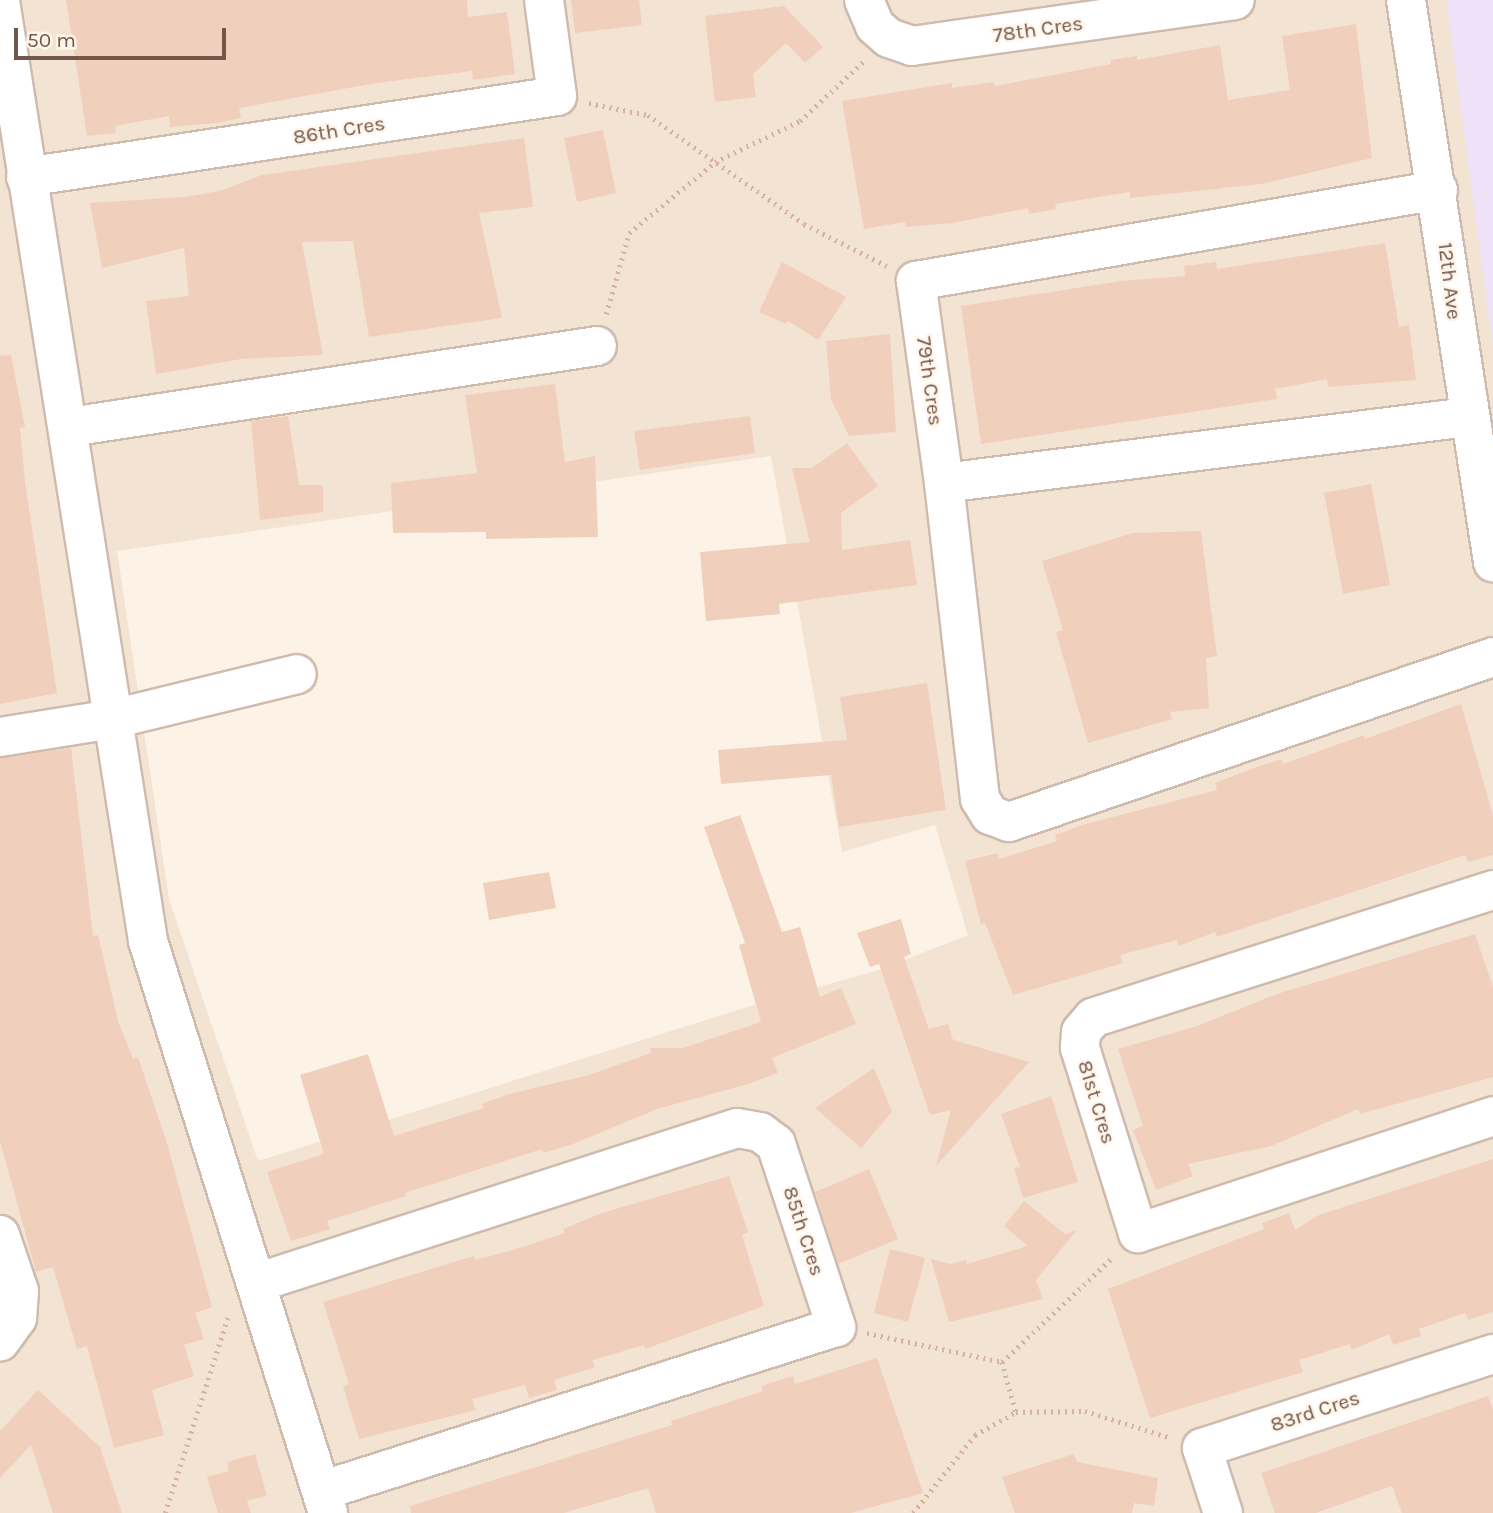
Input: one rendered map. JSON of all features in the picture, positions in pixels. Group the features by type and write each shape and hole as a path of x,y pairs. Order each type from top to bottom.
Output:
{"street":[{"path":"544,0 557,96"},
{"path":"864,0 875,26 889,38"},
{"name":"78th Cres","path":"889,38 912,46 941,43 1235,0"},
{"name":"12th Ave","path":"1406,0 1438,190 1468,417 1493,562"},
{"path":"0,1 157,984 325,1502 836,1327"},
{"name":"86th Cres","path":"26,177 557,96"},
{"path":"916,281 1438,190"},
{"name":"79th Cres","path":"916,281 944,483 980,799 990,815 1009,822 1493,657"},
{"path":"70,427 597,346"},
{"path":"944,483 1468,417"},
{"path":"0,737 113,719 297,674"},
{"name":"81st Cres","path":"1138,1233 1080,1048 1081,1032 1093,1018 1493,890"},
{"path":"1138,1233 1493,1116"},
{"name":"85th Cres","path":"256,1283 737,1128 760,1132 776,1144 836,1327"},
{"path":"0,1235 19,1291 17,1318 0,1341"},
{"name":"83rd Cres","path":"1202,1448 1493,1354"},
{"path":"1202,1448 1223,1513"}],"path":[{"path":"597,346 629,233 715,162 800,121 889,38"},
{"path":"557,96 648,115 804,224 916,281"},
{"path":"1002,1362 1138,1233"},
{"path":"165,1513 231,1308 256,1283"},
{"path":"836,1327 1002,1362"},
{"path":"1002,1362 1016,1412"},
{"path":"913,1513 975,1435 1016,1412 1085,1410 1202,1448"}],"shaded area":[{"path":"0,0 1493,0 1493,1513 0,1513","holes":["771,456 842,852 935,825 968,935 882,969 744,1008 258,1161 169,899 117,551"]},
{"path":"1446,0 1493,0 1493,348"}],"building":[{"path":"66,0 467,0 468,17 507,12 515,74 473,80 472,71 376,83 239,108 241,118 217,123 170,127 169,116 115,126 116,133 87,136"},
{"path":"571,0 639,0 642,25 575,33"},
{"path":"784,6 823,47 805,63 786,43 753,74 756,97 715,102 705,16"},
{"path":"1356,24 1372,158 1261,184 1130,198 1130,192 1055,204 1056,209 1029,214 1028,208 953,223 906,227 905,222 864,229 842,101 952,83 952,88 994,82 995,86 1111,64 1110,60 1137,56 1137,60 1220,45 1228,100 1290,90 1282,36"},
{"path":"603,130 616,193 577,202 564,138"},
{"path":"524,138 533,207 479,213 502,318 369,337 353,241 302,242 323,355 241,359 156,374 146,301 189,296 184,248 102,268 90,203 184,197 220,191 262,175"},
{"path":"1385,243 1399,327 1409,325 1416,380 1328,387 1327,379 1275,389 1277,399 981,444 961,306 1121,281 1185,276 1184,266 1216,262 1217,269"},
{"path":"782,262 846,297 818,340 788,321 786,324 759,312"},
{"path":"890,334 896,432 849,436 831,399 826,341"},
{"path":"11,355 25,427 20,428 25,482 57,693 0,704 0,356"},
{"path":"555,384 565,462 595,456 598,537 486,539 486,532 393,533 391,483 477,473 465,395"},
{"path":"288,416 299,485 323,485 323,512 260,520 251,421"},
{"path":"750,416 755,453 640,470 634,431"},
{"path":"847,443 878,486 841,513 842,550 910,540 917,585 779,604 780,614 706,621 700,552 810,542 792,468 812,468"},
{"path":"1371,484 1390,585 1343,594 1324,493"},
{"path":"1201,531 1217,656 1206,658 1209,708 1170,712 1172,719 1088,743 1056,632 1063,630 1042,561 1133,533"},
{"path":"927,683 946,810 839,827 831,775 721,784 718,750 847,740 840,697"},
{"path":"1461,704 1493,815 1493,855 1468,862 1465,855 1217,937 1215,932 1179,946 1177,940 1120,955 1123,963 1013,995 985,923 981,924 965,861 998,853 999,859 1057,841 1055,835 1082,825 1217,790 1215,783 1251,769 1281,759 1283,764 1364,735 1365,739"},
{"path":"71,748 93,936 98,935 118,1021 133,1059 138,1057 167,1143 212,1307 195,1313 204,1339 184,1345 194,1376 152,1390 164,1435 114,1448 87,1346 77,1349 53,1267 36,1272 0,1141 0,758"},
{"path":"740,815 782,932 800,927 820,997 841,988 856,1024 772,1058 778,1073 657,1109 573,1144 543,1153 542,1149 405,1193 406,1196 327,1221 330,1229 291,1241 267,1172 324,1154 300,1075 368,1054 394,1136 484,1108 482,1104 509,1094 589,1075 651,1053 650,1048 683,1048 761,1022 739,945 745,943 704,827"},
{"path":"549,872 556,908 489,920 483,883"},
{"path":"901,919 911,954 904,957 929,1029 948,1024 953,1040 1029,1062 936,1166 951,1110 930,1115 879,964 870,967 857,933"},
{"path":"1475,934 1493,987 1493,1077 1360,1114 1358,1109 1271,1146 1188,1164 1193,1176 1156,1190 1133,1130 1143,1126 1118,1049 1197,1026 1277,994"},
{"path":"874,1068 892,1112 861,1148 815,1108"},
{"path":"1051,1096 1078,1182 1023,1198 1014,1168 1020,1167 1001,1114"},
{"path":"1493,1159 1493,1312 1468,1320 1465,1313 1419,1329 1421,1336 1393,1345 1389,1334 1352,1350 1350,1344 1299,1360 1303,1372 1150,1418 1108,1289 1264,1229 1262,1223 1289,1213 1295,1230 1319,1215"},
{"path":"869,1169 898,1239 838,1264 815,1192"},
{"path":"729,1176 748,1232 742,1235 764,1306 645,1349 644,1345 593,1360 595,1367 554,1380 557,1390 529,1398 525,1385 472,1399 476,1410 359,1439 343,1386 349,1384 323,1302 474,1256 475,1260 513,1250 565,1233 563,1229 602,1213"},
{"path":"1024,1201 1065,1234 1077,1230 1036,1280 1043,1299 949,1322 931,1259 950,1264 966,1260 967,1264 1028,1246 1004,1226"},
{"path":"890,1249 925,1258 908,1322 874,1313"},
{"path":"877,1358 923,1493 851,1513 656,1513 648,1488 564,1513 411,1513 410,1506 672,1425 671,1421 763,1391 761,1386 793,1376 795,1384"},
{"path":"38,1390 100,1447 122,1513 53,1513 31,1445 0,1478 0,1431"},
{"path":"1488,1396 1493,1410 1493,1513 1402,1513 1392,1486 1316,1513 1275,1513 1261,1473"},
{"path":"255,1454 267,1495 247,1501 251,1513 218,1513 207,1477 229,1471 227,1462"},
{"path":"1074,1454 1077,1462 1158,1478 1154,1506 1134,1503 1132,1513 1015,1513 1002,1477"}]}
